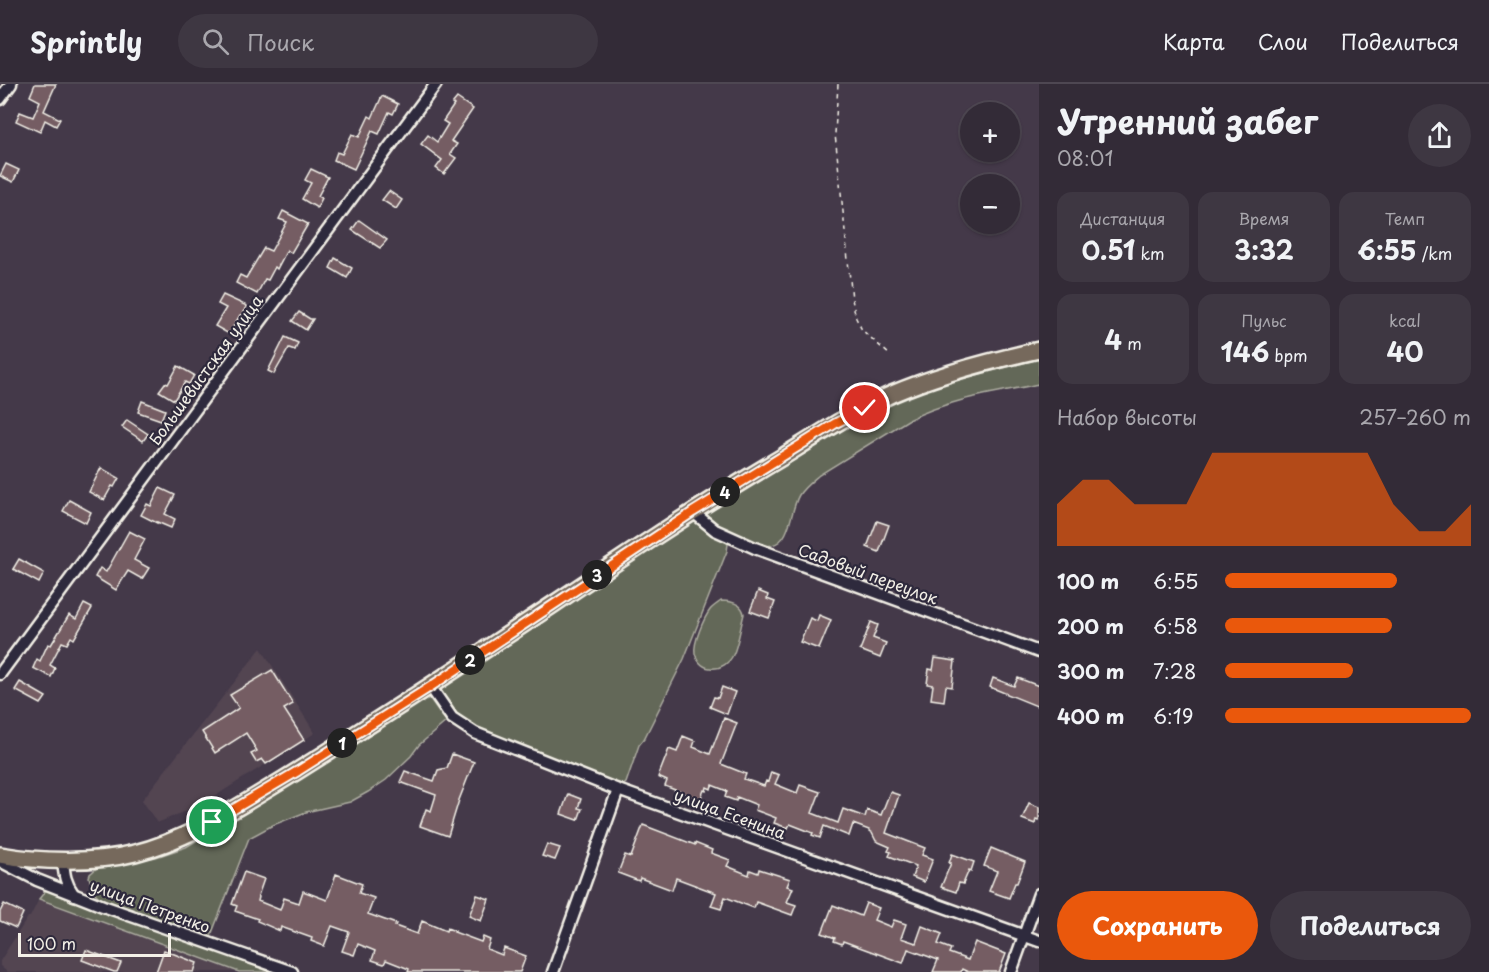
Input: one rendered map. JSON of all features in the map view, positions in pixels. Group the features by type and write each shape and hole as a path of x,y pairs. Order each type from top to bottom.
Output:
{"main road":[{"path":"0,855 63,860 101,859 136,853 207,824 298,771 430,687 693,512 836,423 892,394 963,369 1039,350"}],"street":[{"path":"0,99 11,84"},
{"name":"Большевистская улица","path":"0,674 436,84"},
{"name":"Садовый переулок","path":"693,512 715,530 748,546 1039,652"},
{"name":"улица Есенина","path":"430,687 447,714 475,733 618,790 1039,941"},
{"path":"553,972 618,790"},
{"path":"63,860 66,882 75,895"},
{"name":"улица Петренко","path":"0,861 37,880 75,895 292,972"},
{"path":"1011,972 1039,894"}],"path":[{"path":"838,84 835,134 852,299 856,318 862,330 891,356"}],"shaded area":[{"path":"261,648 315,733 201,805 157,823 142,800"},
{"path":"39,899 239,972 7,972 0,966 0,961 30,917"}],"green space":[{"path":"1039,359 1039,384 972,398 924,413 908,420 819,475 799,495 788,528 779,542 762,546 717,527 705,518 705,514 831,435 904,397 953,381"},
{"path":"694,520 726,541 727,551 684,659 639,745 626,783 615,784 457,718 438,690"},
{"path":"721,601 738,605 744,614 733,655 724,665 713,668 702,665 695,649 708,614 712,607"},
{"path":"428,696 447,721 419,745 386,780 350,802 306,812 273,825 249,838 210,938 100,898 93,891 89,877 98,867 156,857 186,847 301,778"},
{"path":"46,890 275,972 239,972 39,899"}],"building":[{"path":"35,84 56,84 44,111 60,119 56,126 45,120 40,132 16,121 20,112 33,117 40,101 30,96"},
{"path":"382,96 398,104 393,114 389,112 379,134 372,131 354,169 334,160 337,152 342,154 352,134 359,137 369,116 372,118"},
{"path":"457,98 473,109 451,141 457,144 450,154 456,158 444,174 436,168 442,160 421,144 428,135 437,142 448,124 443,121"},
{"path":"6,164 19,170 13,182 0,176"},
{"path":"311,169 328,177 318,196 322,198 317,208 302,199 311,183 305,180"},
{"path":"389,191 402,200 396,209 382,200"},
{"path":"283,211 308,224 291,253 287,250 277,269 275,267 268,280 265,279 257,294 236,283 240,275 246,278 264,248 271,251 287,222 279,219"},
{"path":"359,220 387,240 380,248 352,230"},
{"path":"335,258 352,268 347,278 330,268"},
{"path":"223,295 247,306 229,334 215,326 226,308 218,304"},
{"path":"299,312 313,319 306,330 292,321"},
{"path":"285,337 298,343 295,350 289,348 274,374 268,371"},
{"path":"178,366 194,375 189,384 185,382 174,400 159,391 165,383 168,384"},
{"path":"142,401 165,410 161,420 138,412"},
{"path":"127,420 148,434 143,441 122,427"},
{"path":"101,468 119,478 104,500 89,492"},
{"path":"160,488 175,495 165,514 175,519 171,528 141,515 147,504 151,506"},
{"path":"69,500 91,512 86,523 63,511"},
{"path":"877,521 889,525 879,552 867,547"},
{"path":"129,531 145,539 134,560 149,568 142,579 128,571 116,590 95,577 100,568 106,572"},
{"path":"19,559 44,573 39,583 13,569"},
{"path":"758,591 768,595 767,599 775,602 769,618 750,611"},
{"path":"84,604 92,608 74,639 71,637 67,644 62,642 50,665 55,668 51,677 33,668 37,659 40,661 48,644 51,645 69,615 76,619"},
{"path":"819,615 831,620 819,649 800,642 810,618 817,621"},
{"path":"871,622 878,625 873,638 886,643 880,658 860,650"},
{"path":"935,658 955,661 952,687 946,686 944,701 931,699 933,685 927,684 929,669 933,670"},
{"path":"272,670 293,704 284,709 304,740 266,764 262,759 256,762 251,754 257,751 246,733 215,753 202,732 239,708 230,695"},
{"path":"993,678 1014,686 1018,678 1039,686 1039,707 990,687"},
{"path":"20,682 46,697 41,704 15,690"},
{"path":"722,687 735,692 727,714 710,707 714,697 718,698"},
{"path":"724,718 737,723 721,764 746,774 744,779 764,786 771,772 779,775 775,784 797,793 800,785 820,792 812,813 838,823 843,809 865,817 867,810 881,815 890,792 899,795 886,833 925,848 922,855 933,859 924,882 912,877 916,866 889,856 890,847 876,841 869,830 853,824 849,836 824,826 820,838 790,824 788,828 774,823 776,818 755,810 757,805 737,797 736,801 725,797 727,791 712,785 711,789 707,787 706,791 704,790 700,800 665,786 667,781 658,777 669,749 677,752 683,736 695,741 693,747 710,754"},
{"path":"452,754 474,762 448,836 420,826 426,809 431,811 436,795 400,782 405,771 434,781 438,770 447,768"},
{"path":"568,794 581,799 578,808 582,809 578,820 561,814"},
{"path":"1029,803 1039,807 1039,820 1036,819 1035,824 1022,819"},
{"path":"643,825 712,850 711,853 730,860 727,866 749,875 750,870 758,873 759,869 790,879 787,886 793,888 787,902 796,905 792,915 756,902 754,908 725,897 721,909 711,906 716,893 676,878 672,890 640,878 639,881 618,873 625,855 631,857"},
{"path":"547,844 560,848 555,860 542,856"},
{"path":"991,848 1025,862 1009,898 989,891 997,871 984,866"},
{"path":"952,854 974,862 963,884 959,883 956,892 941,887 951,863 949,863"},
{"path":"244,872 264,879 258,901 280,910 284,898 299,903 303,891 327,900 336,874 362,884 359,893 374,898 368,914 396,924 395,926 417,934 422,921 481,942 483,937 490,940 487,949 502,955 504,948 526,956 520,972 408,972 409,969 386,960 384,964 372,960 375,951 358,944 354,955 342,951 349,932 332,926 324,946 311,941 312,938 281,927 280,931 257,921 258,919 235,911 237,906 232,904"},
{"path":"477,895 489,899 481,921 469,916"},
{"path":"866,903 879,908 874,920 891,927 894,920 906,924 901,938 916,943 922,926 942,934 938,944 951,949 949,953 968,960 975,942 1006,954 999,972 968,972 962,969 961,972 933,972 938,960 908,949 903,963 843,941 842,944 834,941 835,938 822,933 833,905 861,916"},
{"path":"4,904 23,913 16,928 0,921 0,912"},
{"path":"86,950 121,963 117,972 82,960"},
{"path":"164,950 197,963 194,972 156,972"}],"route":[{"path":"212,822 298,771 430,687 693,512 836,423 865,408"}]}
